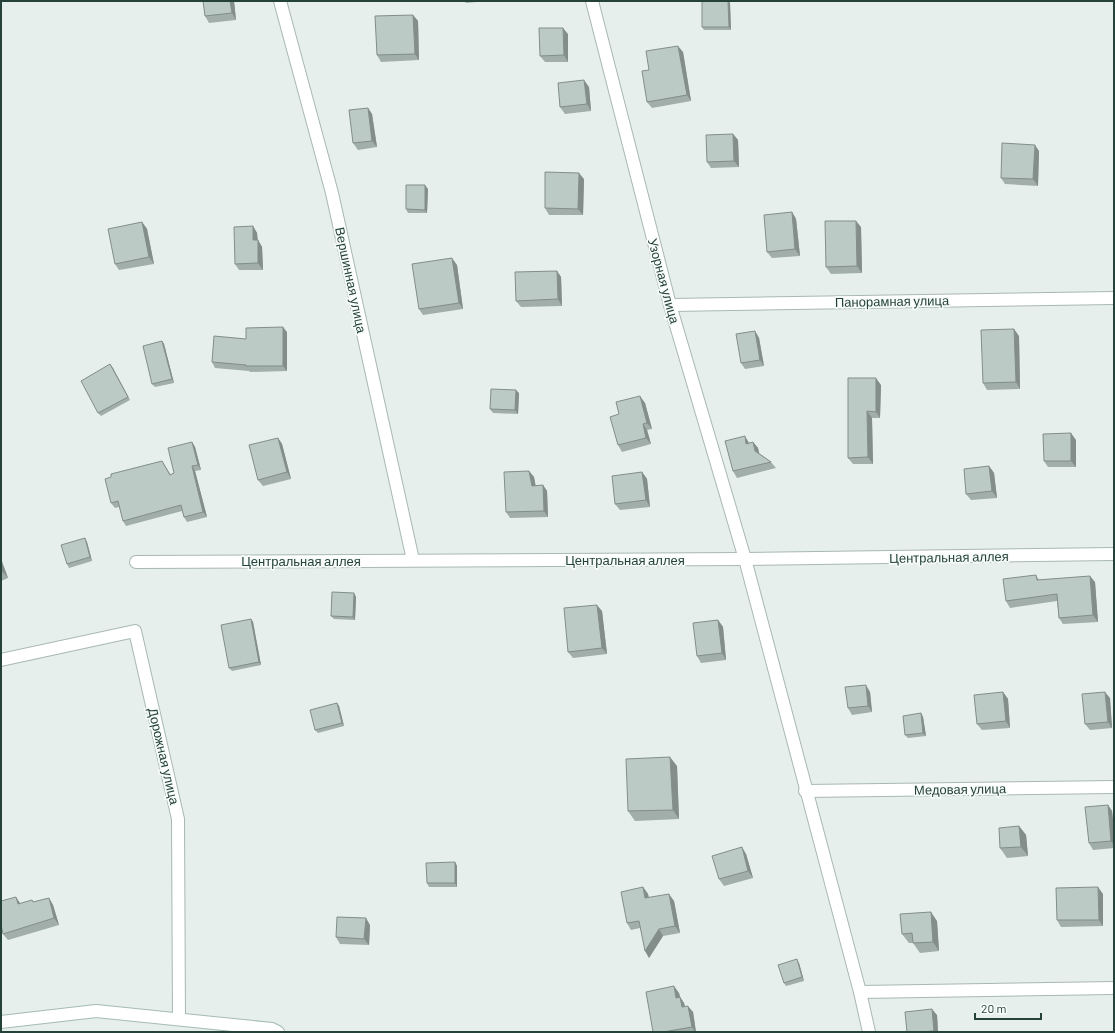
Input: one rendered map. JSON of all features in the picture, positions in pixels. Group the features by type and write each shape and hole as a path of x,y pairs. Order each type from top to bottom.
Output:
{"street":[{"name":"Вершинная улица","path":"280,1 332,193 413,560"},
{"name":"Узорная улица","path":"592,1 670,305 745,559 805,791 860,992 869,1032"},
{"name":"Панорамная улица","path":"670,305 1114,298"},
{"name":"Центральная аллея","path":"136,562 745,559 1114,554"},
{"name":"Дорожная улица","path":"1,660 135,631 178,819 179,1019"},
{"name":"Медовая улица","path":"805,791 1114,787"},
{"path":"860,992 1114,988"},
{"path":"1,1022 96,1011 272,1029 278,1032"}],"building":[{"path":"203,1 230,1 232,13 205,16"},
{"path":"702,1 728,1 729,27 702,27"},
{"path":"413,15 415,54 377,55 375,16"},
{"path":"539,28 563,28 564,55 540,56"},
{"path":"678,46 687,95 647,102 642,71 649,70 646,51"},
{"path":"584,80 587,104 560,107 558,83"},
{"path":"368,108 372,141 353,143 349,110"},
{"path":"733,134 734,161 707,162 706,135"},
{"path":"1002,143 1035,145 1033,179 1001,178"},
{"path":"545,172 579,173 578,209 545,208"},
{"path":"406,185 425,185 425,210 406,209"},
{"path":"792,212 795,249 767,252 764,215"},
{"path":"825,221 856,221 857,266 826,267"},
{"path":"142,222 149,257 115,264 108,229"},
{"path":"253,226 253,240 258,240 258,263 235,264 234,227"},
{"path":"452,258 459,303 419,309 412,264"},
{"path":"557,271 558,299 516,301 515,272"},
{"path":"283,327 283,366 246,366 212,362 214,336 246,339 246,328"},
{"path":"1014,329 1016,382 983,383 981,330"},
{"path":"755,331 760,360 741,363 736,334"},
{"path":"162,341 172,379 152,384 143,346"},
{"path":"110,364 128,397 98,413 81,381"},
{"path":"848,378 876,378 876,412 867,411 868,457 848,458"},
{"path":"491,389 516,390 515,410 490,409"},
{"path":"640,396 647,423 643,424 646,438 618,445 610,417 619,414 616,402"},
{"path":"1071,433 1071,461 1044,461 1043,434"},
{"path":"745,436 746,444 753,442 755,451 771,462 733,471 725,441"},
{"path":"278,438 287,472 258,480 249,445"},
{"path":"192,442 198,465 192,466 203,512 184,517 181,505 123,521 118,501 111,503 105,479 111,477 111,474 162,461 170,475 174,473 168,448"},
{"path":"989,466 992,491 966,494 964,469"},
{"path":"529,471 532,486 543,485 544,511 506,512 504,472"},
{"path":"642,472 646,500 615,504 612,476"},
{"path":"85,538 90,557 67,564 61,545"},
{"path":"1036,575 1037,580 1090,576 1093,615 1059,618 1057,594 1006,601 1003,579"},
{"path":"332,592 354,593 353,617 331,616"},
{"path":"597,605 602,648 568,652 564,608"},
{"path":"251,619 259,662 229,668 221,625"},
{"path":"718,620 722,653 697,656 693,623"},
{"path":"866,685 868,706 848,708 845,687"},
{"path":"1003,692 1006,721 977,724 974,695"},
{"path":"1105,692 1108,722 1085,724 1082,694"},
{"path":"337,703 342,723 315,730 310,710"},
{"path":"921,713 923,733 905,735 903,716"},
{"path":"670,757 673,810 628,811 626,759"},
{"path":"1108,805 1111,841 1089,843 1085,807"},
{"path":"1019,826 1021,847 1000,848 999,828"},
{"path":"742,847 748,871 719,879 712,856"},
{"path":"455,862 455,883 427,883 426,863"},
{"path":"643,887 645,898 669,894 675,926 659,929 645,951 639,921 627,923 621,892"},
{"path":"1098,887 1099,920 1057,920 1056,888"},
{"path":"16,897 18,904 32,900 33,902 49,898 54,918 3,934 1,925 1,901"},
{"path":"931,912 933,942 913,943 912,933 902,934 900,914"},
{"path":"337,917 366,918 364,939 336,937"},
{"path":"797,959 802,977 784,983 778,965"},
{"path":"674,986 676,998 680,997 682,1007 688,1006 692,1027 663,1032 653,1032 646,992"},
{"path":"932,1009 934,1031 907,1032 905,1012"}]}
